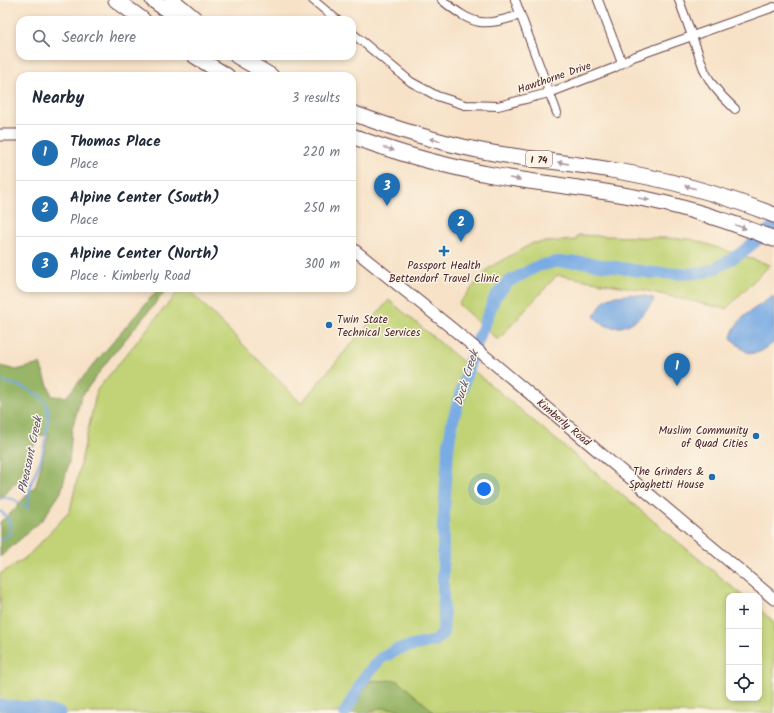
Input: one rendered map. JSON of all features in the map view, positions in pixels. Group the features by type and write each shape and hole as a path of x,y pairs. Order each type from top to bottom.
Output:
{"highway":[{"path":"116,0 138,16"},
{"path":"153,0 175,16"},
{"path":"172,0 191,16"},
{"path":"201,60 220,72"},
{"path":"243,60 264,72"},
{"name":"I 74","path":"356,114 397,129 477,150 610,169 656,178 728,197 774,215"},
{"name":"I 74","path":"356,137 398,152 465,170 652,200 707,216 774,239"}],"main road":[{"path":"0,135 16,135"},
{"name":"Kimberly Road","path":"356,251 495,364 774,599"}],"street":[{"path":"313,0 332,16"},
{"path":"442,0 469,19 484,23 500,21 520,15"},
{"path":"515,0 557,113"},
{"path":"598,0 622,63"},
{"path":"679,0 705,72 722,96 735,109"},
{"name":"Hawthorne Drive","path":"356,36 411,82 437,96 465,105 498,106 549,93 614,68 633,57 774,7"}],"green space":[{"path":"578,235 691,239 770,265 726,309 643,290 557,275 498,340 458,304 490,267 533,243 576,240"},
{"path":"156,292 165,292 109,359 81,397 72,429 69,462 61,492 43,519 0,557 0,522 10,514 36,485 49,433 38,437 19,479 0,500 0,366 16,370 40,364 52,396 66,397"},
{"path":"178,292 191,292 301,403 389,300 739,593 726,593 726,701 762,701 762,612 774,622 774,713 0,713 0,574 27,557 70,511 97,390"},
{"path":"397,680 432,710 433,713 403,713 399,709 378,708 368,713 351,713 352,707 370,681"}],"water":[{"path":"630,294 651,297 654,299 651,305 635,320 621,327 614,327 607,326 594,316 606,299"},
{"path":"774,297 774,342 756,353 747,352 731,338 733,331 747,314"}],"waterway":[{"name":"Duck Creek","path":"345,713 363,679 380,659 398,649 435,641 443,633 443,529 448,450 452,423 471,358 495,297 508,282 538,266 556,262 582,262 653,273 687,274 704,272 716,268 740,254 774,226"},
{"name":"Pheasant Creek","path":"0,381 32,391 43,399 48,408 47,430 44,446 31,484 28,508 13,499 0,497"},
{"name":"Pheasant Creek","path":"0,511 9,519 10,534 0,540"},
{"name":"Duck Creek","path":"0,705 36,708 60,713"}],"place":[{"name":"Alpine Center (North)","path":"387,206"},
{"name":"Alpine Center (South)","path":"461,242"},
{"name":"Passport Health Bettendorf Travel Clinic","path":"444,251"},
{"name":"Twin State Technical Services","path":"329,325"},
{"name":"Thomas Place","path":"677,386"},
{"name":"Muslim Community of Quad Cities","path":"756,436"},
{"name":"The Grinders & Spaghetti House","path":"712,477"}]}
